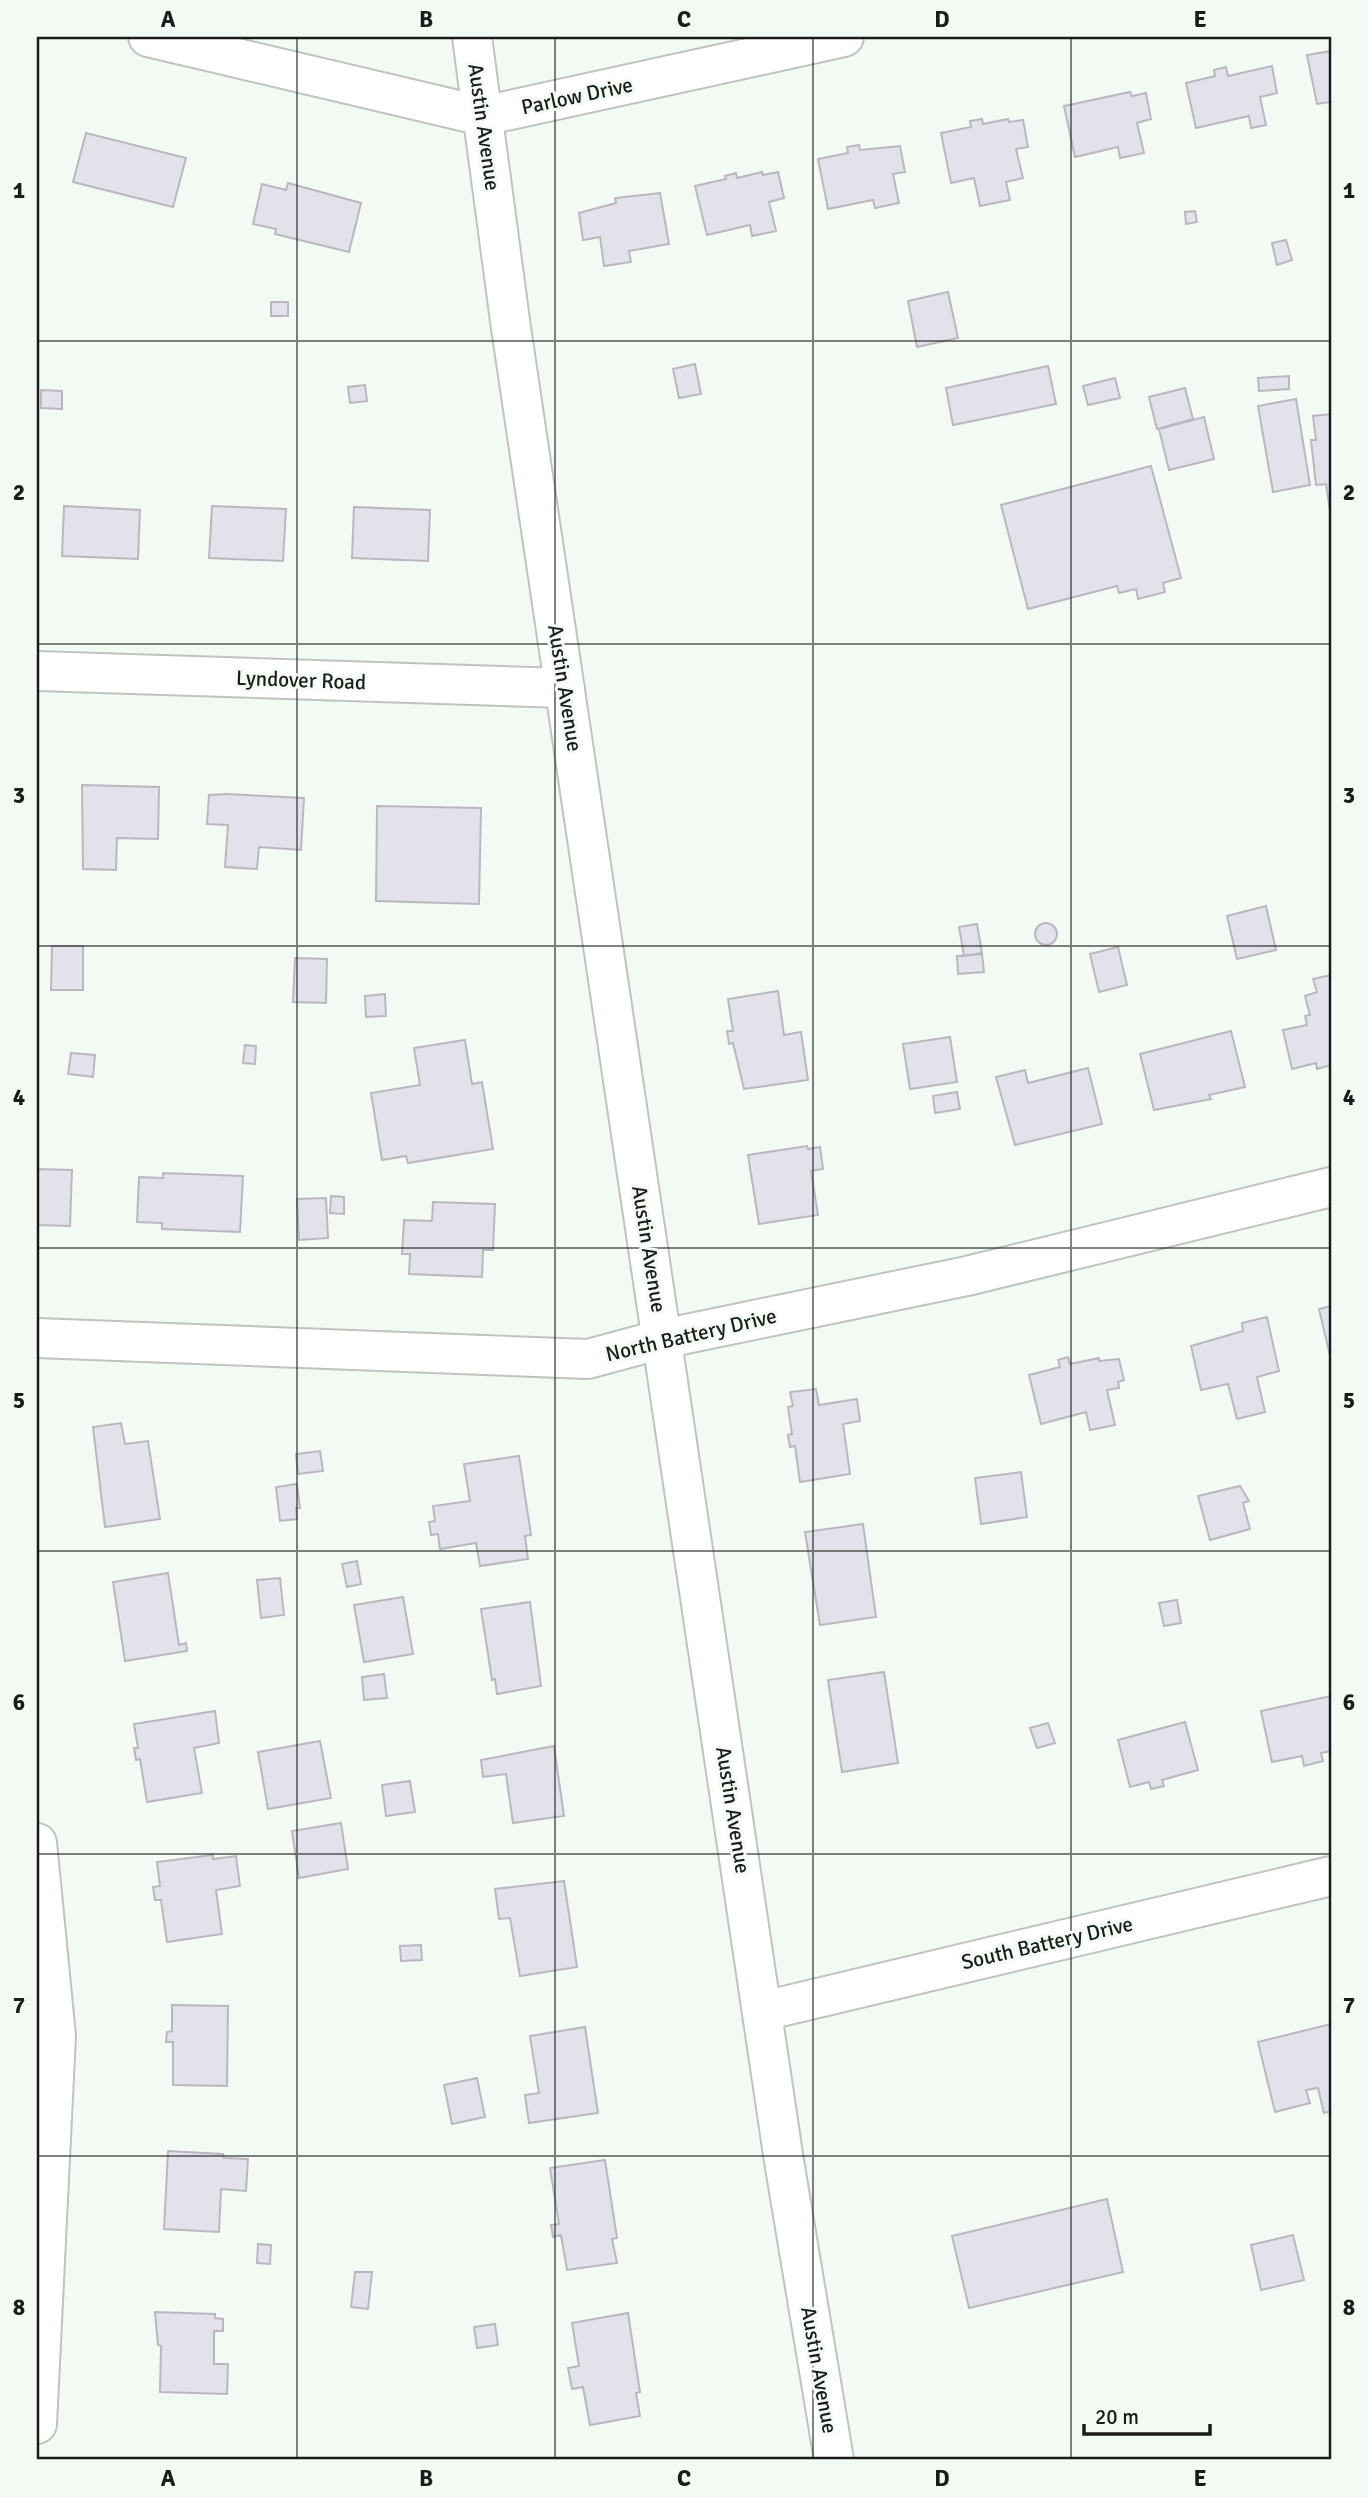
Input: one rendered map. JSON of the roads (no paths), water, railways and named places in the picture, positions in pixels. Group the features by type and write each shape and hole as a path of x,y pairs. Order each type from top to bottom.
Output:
{"street":[{"name":"Parlow Drive","path":"148,37 484,116 844,37"},
{"name":"Austin Avenue","path":"472,37 511,328 662,1339 834,2460"},
{"name":"Lyndover Road","path":"37,671 565,688"},
{"name":"North Battery Drive","path":"37,1338 588,1359 662,1339 967,1276 1331,1186"},
{"path":"37,2424 56,2036 38,1860"},
{"name":"South Battery Drive","path":"763,2011 1331,1876"}]}
